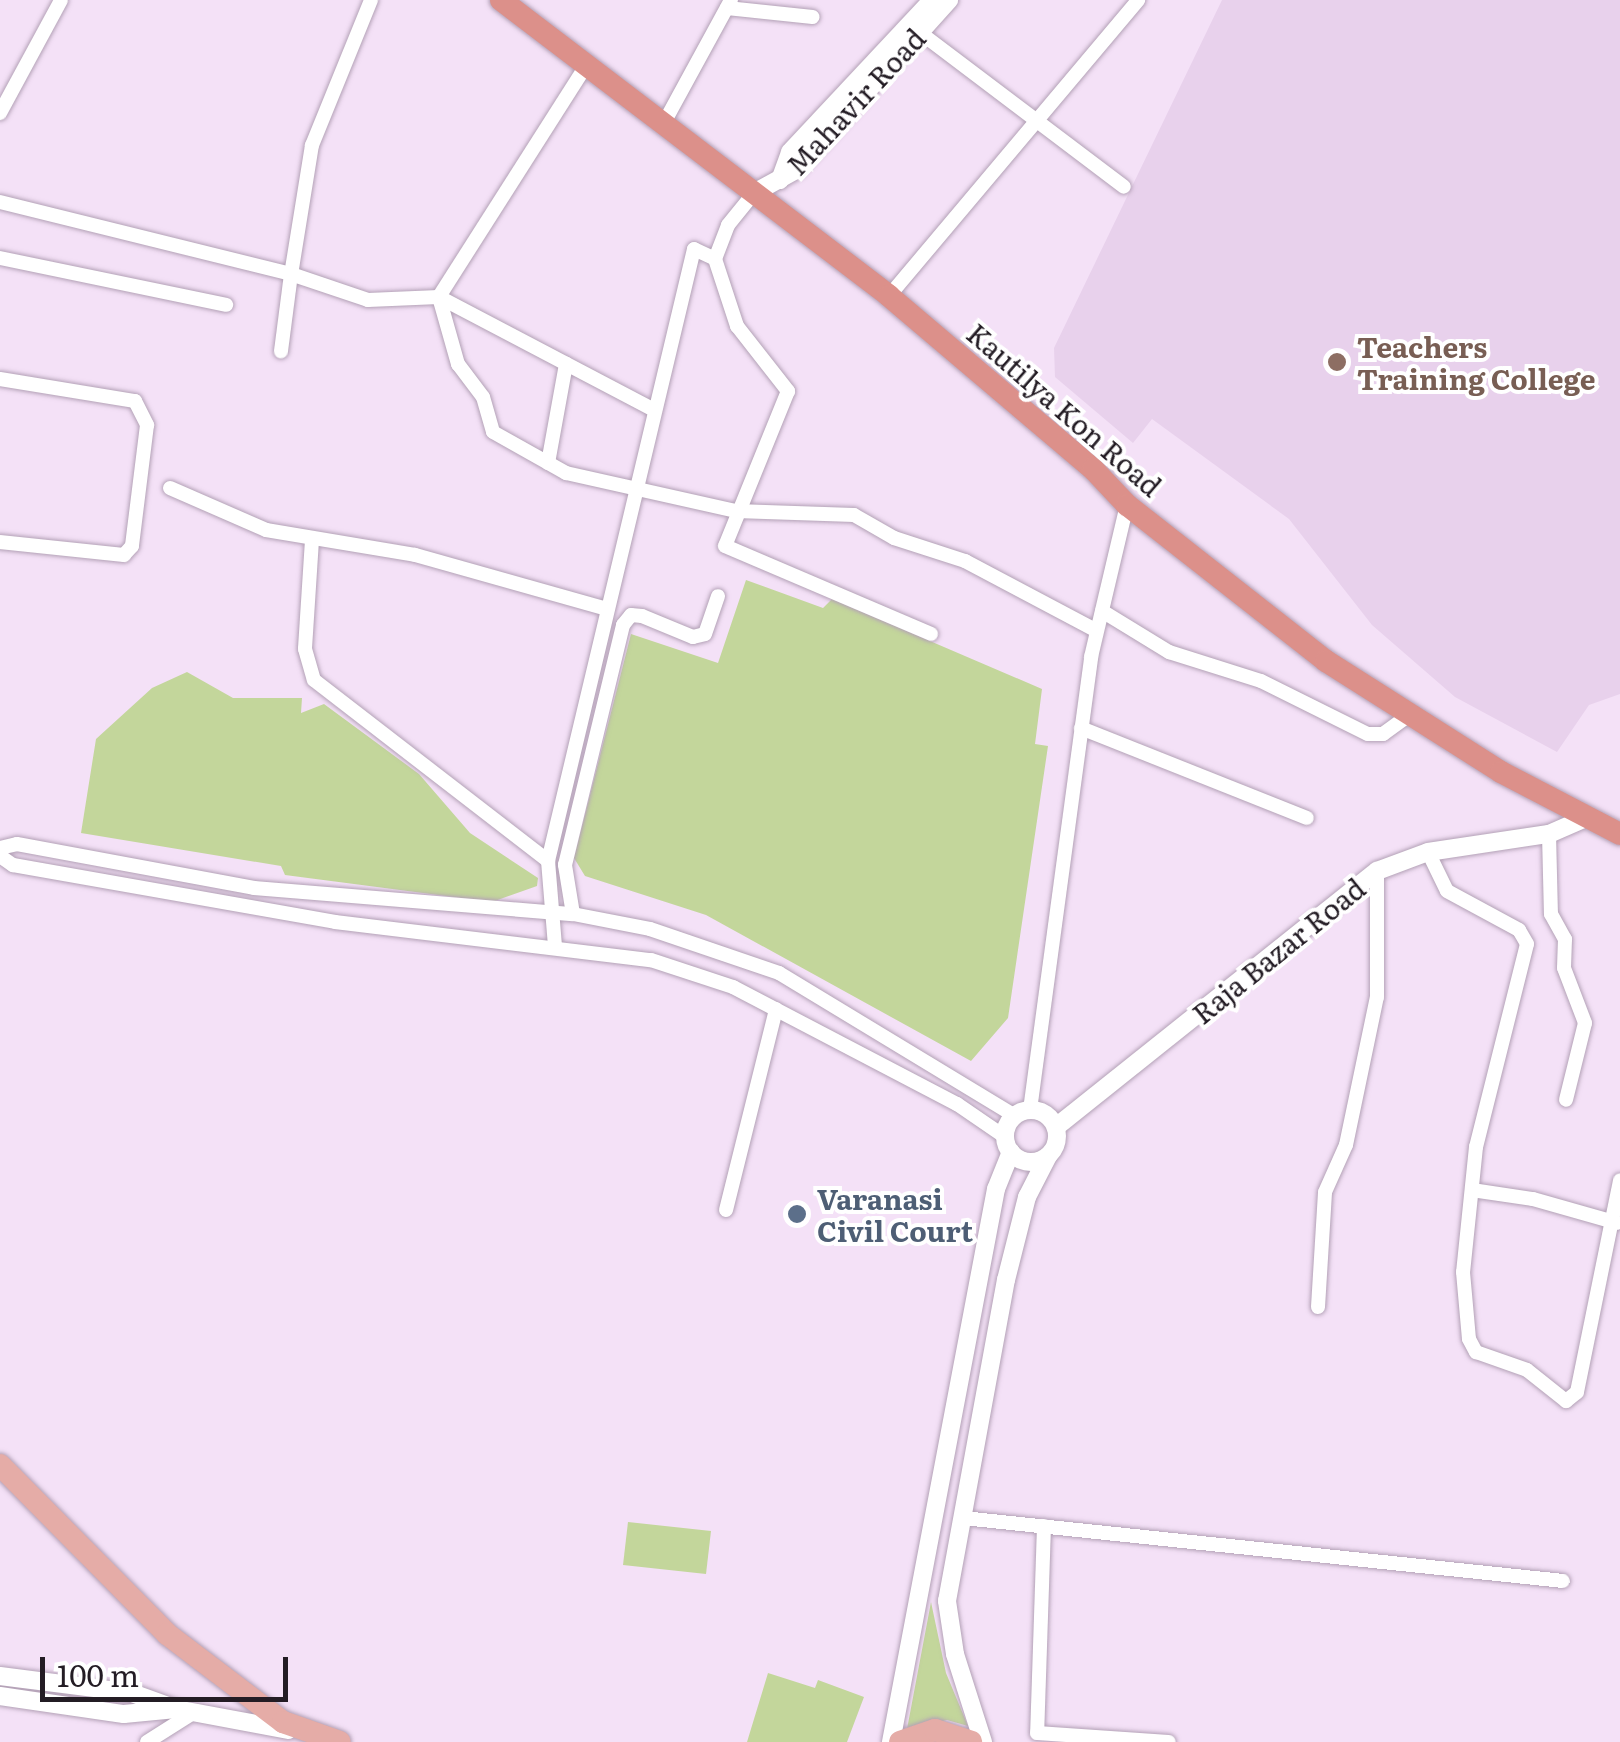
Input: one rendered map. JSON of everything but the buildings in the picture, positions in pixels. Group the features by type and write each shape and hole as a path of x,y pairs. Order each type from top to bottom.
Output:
{"highway":[{"name":"Kautilya Kon Road","path":"501,0 584,69 665,121 889,296 1093,468 1127,505 1326,662 1408,716 1617,835"}],"main road":[{"path":"0,1465 167,1634 256,1704 312,1734 340,1742"},
{"path":"900,1742 935,1730 971,1742"}],"street":[{"path":"0,113 61,0"},
{"path":"281,351 312,145 371,0"},
{"path":"932,0 914,28 1124,187"},
{"name":"Mahavir Road","path":"754,194 780,180 790,152 914,28 950,0"},
{"path":"889,296 1138,0"},
{"path":"665,121 729,4 813,17"},
{"path":"584,69 439,297 458,364 483,397 493,432 548,463 634,489 736,511 854,514 894,538 965,561 1097,631"},
{"path":"754,194 728,224 715,259 737,326 788,391 724,546 931,634"},
{"path":"0,202 290,274 368,300 439,297 654,410"},
{"path":"554,946 548,861 634,489 694,250 715,259"},
{"path":"0,258 226,306"},
{"path":"548,463 566,364"},
{"path":"0,379 135,401 148,425 132,546 124,555 0,542"},
{"path":"170,488 266,530 415,555 607,610"},
{"path":"891,1742 996,1189 1008,1144 1023,1113 1097,631 1127,505"},
{"path":"312,540 305,649 314,680 548,861"},
{"path":"573,914 565,865 624,625 631,615 642,616 694,637 705,634 718,596"},
{"path":"1102,611 1170,652 1261,681 1368,734 1383,734 1408,716"},
{"path":"1081,728 1308,818"},
{"name":"Raja Bazar Road","path":"1056,1127 1377,871 1428,852 1549,834 1586,818"},
{"path":"1549,834 1551,914 1565,939 1564,968 1585,1023 1566,1100"},
{"path":"0,848 18,844 254,888 573,914 696,942 779,973 1023,1113 1046,1114 1056,1127 1048,1156 1027,1197 1006,1280 950,1572 949,1627 983,1742"},
{"path":"1428,852 1447,891 1518,930 1527,944 1489,1076 1472,1190 1463,1272 1471,1346 1527,1370 1566,1400 1578,1392 1616,1223 1620,1180"},
{"path":"0,856 14,865 334,922 651,960 733,987 957,1104 1032,1162 1048,1156"},
{"path":"1318,1307 1325,1192 1346,1146 1377,997 1377,871"},
{"path":"726,1210 776,1010"},
{"path":"1472,1190 1616,1223"},
{"path":"963,1518 1563,1581"},
{"path":"1044,1526 1037,1733 1169,1742"},
{"path":"0,1676 132,1693 176,1709"},
{"path":"0,1696 134,1715 196,1710 312,1734"},
{"path":"147,1742 196,1710"}],"shaded area":[{"name":"Teachers Training College","path":"1222,0 1620,0 1620,694 1589,705 1557,752 1455,697 1372,625 1289,519 1152,419 1133,443 1055,377 1054,348"}],"green space":[{"path":"746,580 823,608 832,599 1042,689 1035,744 1048,746 1008,1018 971,1061 706,915 585,876 574,858 631,634 718,663"},
{"path":"187,672 233,698 302,698 301,713 324,704 419,774 470,833 538,878 537,886 492,902 285,875 281,866 81,833 96,739 152,688"},
{"path":"628,1522 711,1531 706,1574 623,1565"},
{"path":"931,1602 946,1673 968,1726 947,1720 907,1729"},
{"path":"768,1673 815,1688 818,1680 864,1697 847,1742 747,1742"}],"place":[{"name":"Teachers Training College","path":"1337,362"},
{"name":"Varanasi Civil Court","path":"797,1214"}]}
